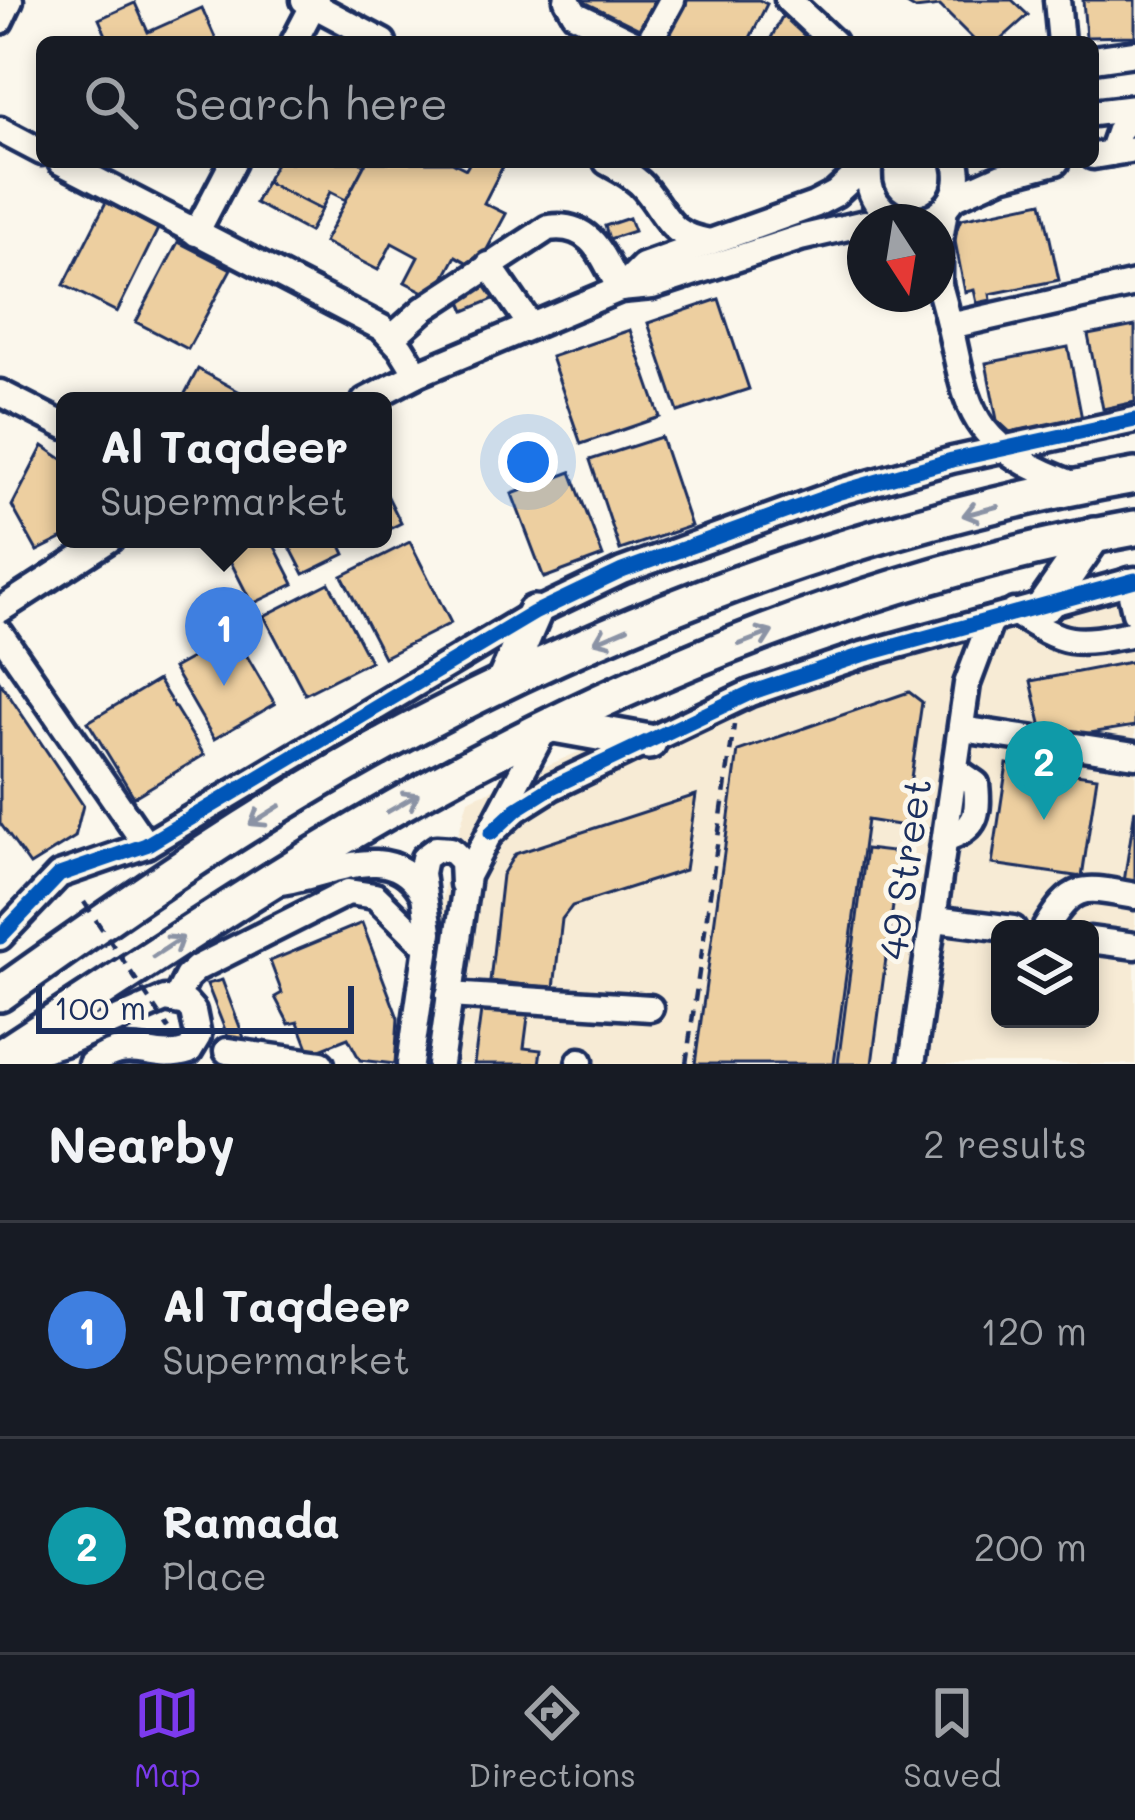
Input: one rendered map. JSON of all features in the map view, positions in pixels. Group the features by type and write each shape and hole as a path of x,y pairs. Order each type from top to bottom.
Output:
{"main road":[{"path":"0,994 291,799 504,682 761,577 914,528 1135,476"},
{"path":"0,1060 266,884 416,795 549,728 809,617 986,562 1135,528"},
{"path":"1017,612 1094,535"},
{"path":"504,682 534,613"},
{"path":"549,728 649,742"}],"street":[{"path":"0,21 10,0"},
{"path":"567,0 575,14 620,36"},
{"path":"652,36 672,0"},
{"path":"1057,0 1060,36"},
{"path":"790,1 826,36"},
{"path":"297,36 311,2 372,36"},
{"path":"1099,58 1135,53"},
{"path":"1099,113 1135,111"},
{"path":"1113,153 1120,130 1135,111"},
{"path":"0,130 36,149"},
{"path":"72,168 368,320 393,337 417,374"},
{"path":"196,233 230,168"},
{"path":"617,168 636,179 681,233 710,242"},
{"path":"620,289 634,272 653,262 814,205 835,194 863,168"},
{"path":"870,168 869,189 878,204"},
{"path":"950,203 957,168"},
{"path":"950,203 1002,176 1032,168"},
{"path":"653,262 662,237 659,212"},
{"path":"393,337 424,309 548,227 563,225 590,236 620,289"},
{"path":"382,392 620,289 652,286 800,238 847,230"},
{"path":"489,265 532,326"},
{"path":"950,326 1135,284"},
{"path":"946,312 972,418 1000,449 1033,469 1078,486"},
{"path":"0,393 56,421"},
{"path":"952,460 972,418"},
{"path":"0,937 58,875 146,845 534,613 622,571 730,529 952,460 1135,421"},
{"path":"0,610 96,548"},
{"path":"490,833 535,796 738,699 825,667 1132,581 1135,612"},
{"path":"1017,612 1066,641 1088,642 1135,632"},
{"name":"49 Street","path":"912,1064 968,685 1017,612"},
{"path":"0,633 146,845"},
{"path":"930,638 956,655 968,685"},
{"path":"463,892 473,861 549,728"},
{"path":"962,729 1135,755"},
{"path":"410,1064 429,918 423,894 424,858 444,848 462,861 463,892 440,1064"},
{"path":"266,884 377,861 401,868 423,894"},
{"path":"1051,920 1060,904 1078,890 1135,896"},
{"path":"176,999 197,968 348,892 374,896 426,946"},
{"path":"935,919 991,926"},
{"path":"1099,941 1135,946"},
{"path":"449,995 650,1008"},
{"path":"0,1060 79,1037 148,1004 176,999 193,1011 197,1036 189,1051 168,1057 118,1050 91,1064"},
{"path":"227,1051 321,1064"}],"path":[{"path":"686,1064 738,699"},
{"path":"84,902 169,1029"}],"shaded area":[{"path":"1135,570 1135,1064 422,1064 445,881 468,800 760,673"}],"building":[{"path":"575,0 663,0 641,36"},
{"path":"680,0 759,0 767,4 751,36 662,36"},
{"path":"900,0 1012,0 1028,15 1005,36 970,36 940,6 915,9"},
{"path":"1083,0 1135,0 1135,36 1086,36"},
{"path":"135,3 148,32 202,8 214,36 106,36 99,19"},
{"path":"788,5 814,36 772,36"},
{"path":"273,168 363,168 346,200 330,192 321,210 266,182"},
{"path":"363,168 502,168 484,203 506,214 477,268 456,256 434,297 405,282 418,257 392,243 378,270 324,242"},
{"path":"266,182 321,210 309,232 255,203"},
{"path":"106,202 158,229 117,312 64,285"},
{"path":"1042,202 1059,280 990,294 991,300 977,303 974,290 965,292 955,241 961,219"},
{"path":"629,218 634,231 609,239 605,226"},
{"path":"178,242 231,269 188,349 136,322"},
{"path":"490,284 496,298 465,311 459,297"},
{"path":"719,299 749,389 678,412 648,323"},
{"path":"1135,326 1135,402 1103,409 1088,335"},
{"path":"630,330 660,417 581,444 551,357"},
{"path":"1068,347 1082,419 1010,432 997,420 986,363"},
{"path":"198,369 240,392 186,392"},
{"path":"661,437 691,526 620,550 590,460"},
{"path":"43,446 56,455 56,542 37,551 12,506"},
{"path":"571,472 603,556 544,578 512,494"},
{"path":"392,505 401,523 392,528"},
{"path":"410,542 451,623 384,657 342,576"},
{"path":"224,548 276,548 294,584 252,604"},
{"path":"291,548 342,548 345,554 304,574"},
{"path":"329,583 370,661 305,694 264,616"},
{"path":"234,634 275,704 214,739 173,668"},
{"path":"1135,661 1135,726 1045,740 1031,681"},
{"path":"158,680 204,755 134,797 88,722"},
{"path":"0,682 83,805 75,837 30,865 0,823"},
{"path":"909,692 922,702 904,826 867,820 834,1064 695,1064 738,751"},
{"path":"1007,764 1097,777 1082,877 992,864"},
{"path":"696,795 685,870 572,906 562,919 554,988 490,981 502,875 515,854"},
{"path":"1135,809 1135,884 1124,882"},
{"path":"866,849 900,853 872,1064 838,1064"},
{"path":"362,923 398,1018 395,1064 360,1060 348,1038 310,1053 298,1022 289,1024 275,997 282,993 270,961"},
{"path":"222,980 246,1043 229,1040 207,984"},
{"path":"482,1004 529,1009 524,1048 541,1050 539,1064 474,1064"}],"cycle path":[{"path":"0,937 59,875 146,845 534,613 622,571 840,492 952,460 1135,420"},
{"path":"491,833 552,787 750,693 862,655 1135,580"}],"place":[{"name":"Al Taqdeer","path":"224,686"},
{"name":"Ramada","path":"1044,820"}]}
